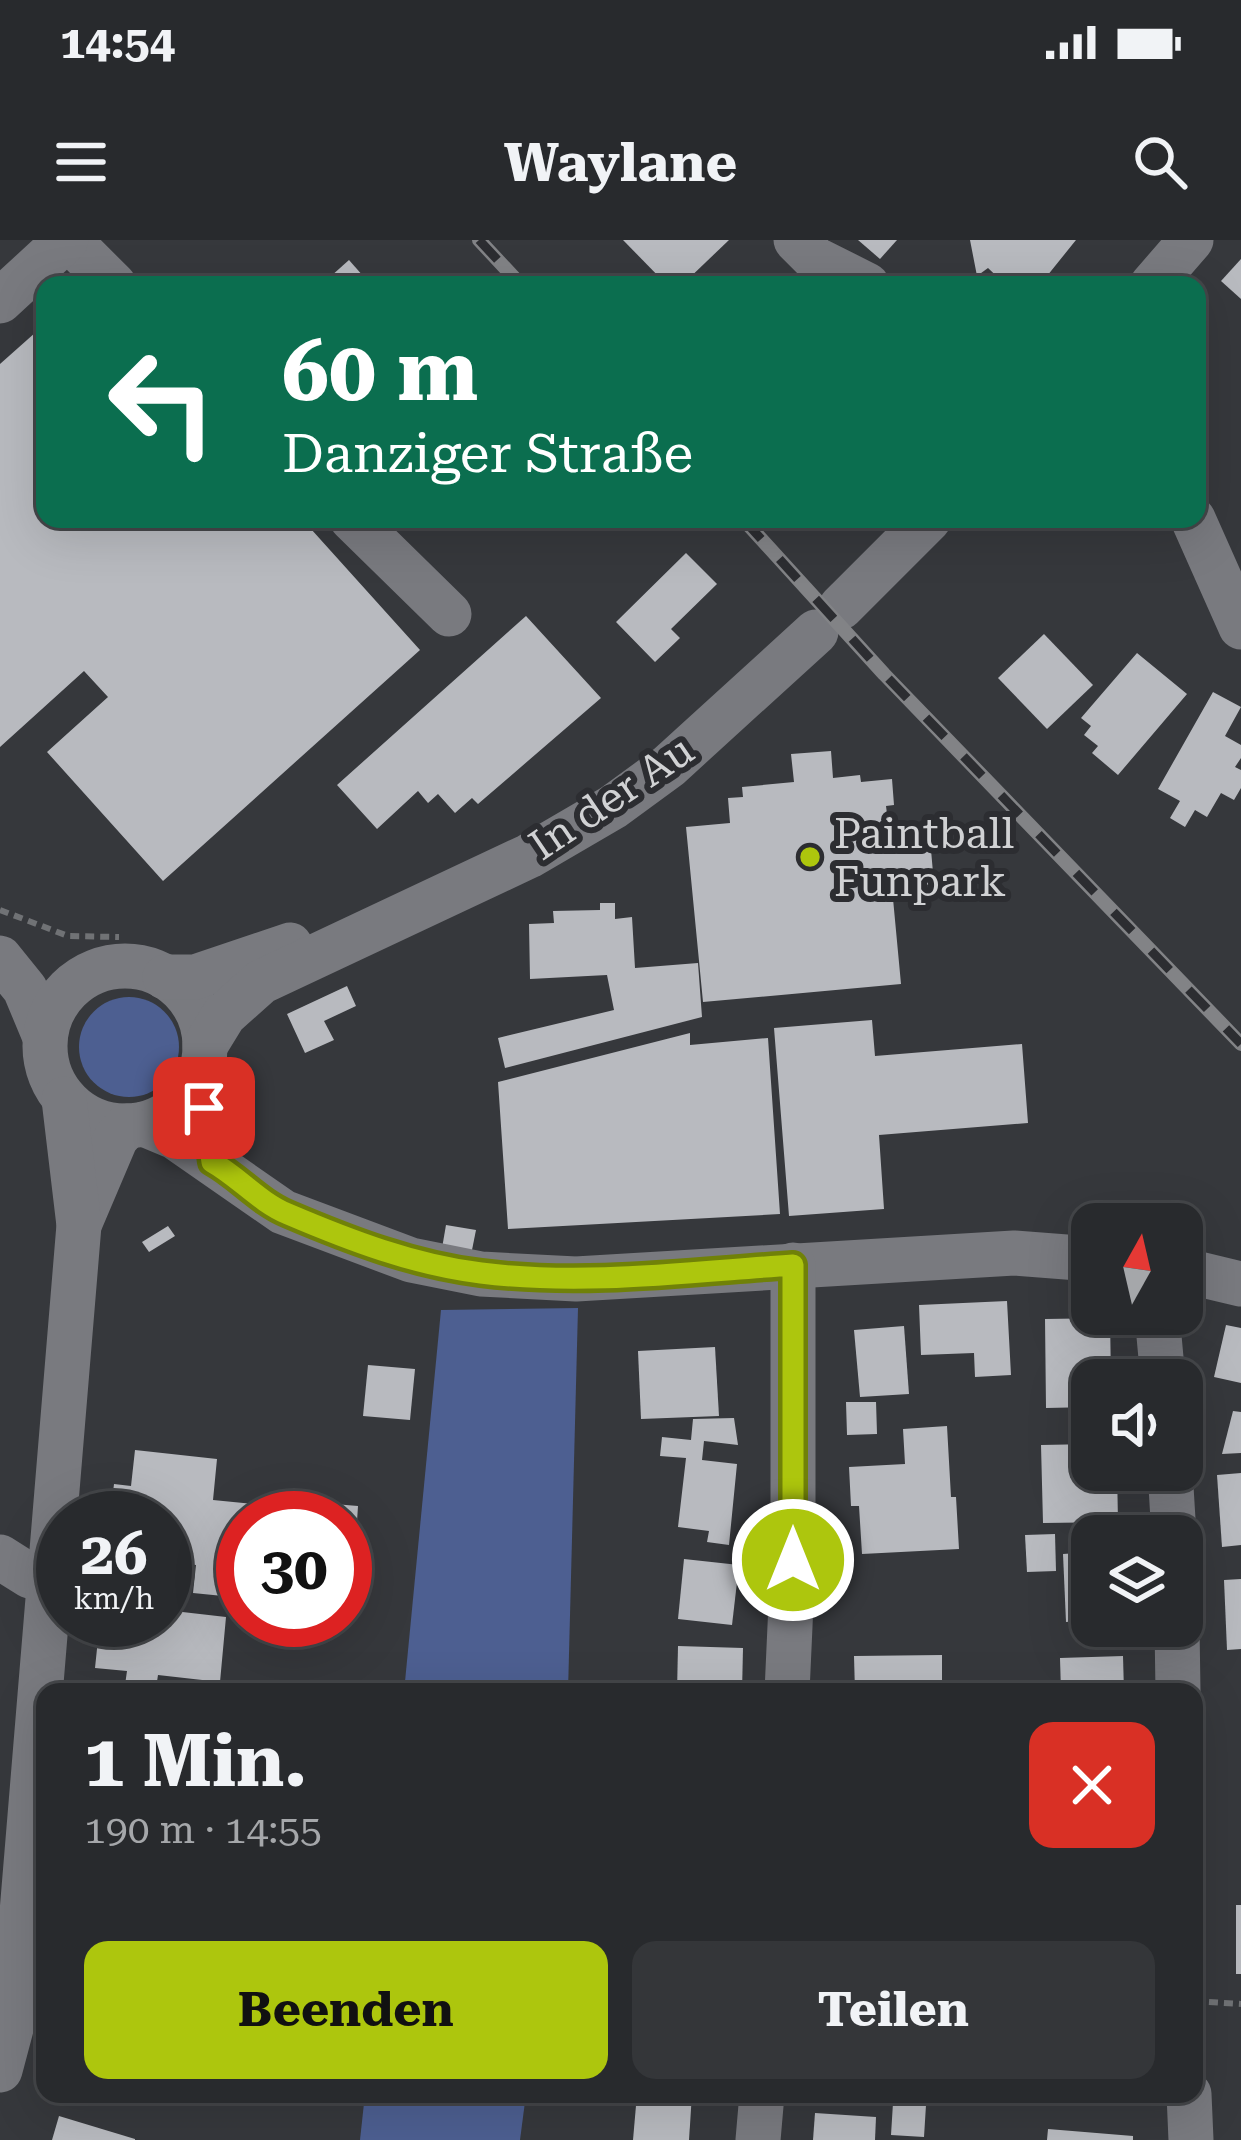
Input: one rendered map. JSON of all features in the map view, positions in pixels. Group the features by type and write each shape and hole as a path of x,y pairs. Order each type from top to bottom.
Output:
{"street":[{"path":"0,302 68,240 105,276"},
{"path":"796,240 815,259 849,276"},
{"path":"1160,276 1191,240"},
{"path":"361,528 449,614"},
{"name":"In der Au","path":"203,1058 224,1016 261,982 529,856 613,807 669,766 829,620 919,528"},
{"path":"1197,528 1241,627"},
{"name":"In der Au","path":"165,977 194,977 341,930 381,925"},
{"path":"6,963 49,982 74,984"},
{"path":"6,963 34,1006 45,1037"},
{"path":"212,1162 200,1018 186,995 165,977 142,968 118,966 74,984 50,1017 45,1059 64,1099 82,1114 104,1124 136,1125 175,1137 283,1212 411,1260 481,1274 576,1279 1014,1253 1071,1257"},
{"path":"79,1225 116,1138 169,1113 189,1094 203,1058"},
{"path":"56,1491 79,1225 64,1099"},
{"path":"787,1683 793,1560 793,1265"},
{"path":"1203,1275 1241,1284"},
{"path":"0,1557 36,1577"},
{"path":"40,1683 43,1647"},
{"path":"1177,1647 1178,1683"},
{"path":"0,2070 13,2021 36,1731"},
{"path":"758,2140 761,2103"},
{"path":"1189,2103 1191,2140"}],"path":[{"path":"0,910 68,936 118,937"},
{"path":"1203,2002 1241,2004"}],"shaded area":[{"path":"129,997 148,1000 165,1011 176,1028 176,1066 165,1083 148,1094 129,1097 110,1094 93,1083 82,1066 79,1047 82,1028 93,1011 110,1000"},
{"path":"578,1308 568,1683 405,1683 441,1310"},
{"path":"364,2103 525,2103 520,2140 360,2140"}],"building":[{"path":"623,240 729,240 691,276 658,276"},
{"path":"858,240 897,240 880,259"},
{"path":"970,240 1076,240 1047,276 996,276 988,268 977,276"},
{"path":"1241,259 1241,299 1221,281"},
{"path":"349,260 363,276 331,276"},
{"path":"36,332 36,528 310,528 420,650 163,881 47,752 108,697 84,671 0,747 0,364"},
{"path":"686,553 717,584 671,629 680,638 655,662 616,622"},
{"path":"526,616 601,698 478,804 472,798 455,813 438,794 428,803 418,791 377,829 337,785"},
{"path":"1044,634 1093,685 1047,729 998,678"},
{"path":"1137,653 1187,694 1118,775 1092,753 1098,746 1084,735 1091,726 1081,718"},
{"path":"1213,692 1241,707 1225,736 1241,745 1235,767 1241,770 1241,788 1234,800 1221,793 1207,817 1195,810 1185,827 1170,818 1180,801 1158,789"},
{"name":"Paintball Funpark","path":"831,751 833,778 892,779 894,805 886,806 889,830 929,827 934,884 892,888 901,984 703,1002 686,827 730,823 728,798 743,797 742,787 794,782 791,754"},
{"path":"600,903 615,903 615,919 632,917 635,968 698,963 702,1017 505,1068 498,1038 614,1010 607,975 530,979 529,924 554,923 553,911 600,910"},
{"path":"347,986 356,1006 324,1021 334,1040 305,1053 287,1014"},
{"path":"872,1020 875,1056 1022,1044 1028,1123 879,1135 884,1209 789,1216 774,1028"},
{"path":"690,1033 690,1045 768,1038 780,1214 508,1229 498,1082"},
{"path":"446,1225 476,1230 470,1260 441,1254"},
{"path":"168,1226 175,1236 149,1252 142,1242"},
{"path":"1007,1301 1011,1375 975,1377 974,1353 921,1355 919,1305"},
{"path":"1045,1319 1071,1319 1071,1335 1110,1335 1111,1359 1071,1359 1071,1407 1046,1408"},
{"path":"1226,1325 1241,1328 1241,1383 1214,1377"},
{"path":"904,1326 909,1394 860,1397 854,1330"},
{"path":"715,1347 719,1416 641,1419 638,1351"},
{"path":"368,1365 415,1369 410,1420 363,1416"},
{"path":"846,1402 876,1402 877,1434 847,1435"},
{"path":"1233,1411 1241,1412 1241,1453 1222,1454"},
{"path":"734,1418 738,1445 704,1441 702,1460 737,1464 729,1545 707,1542 709,1531 678,1527 686,1458 660,1456 662,1437 691,1440 693,1419"},
{"path":"947,1426 959,1549 862,1554 859,1506 851,1506 849,1467 905,1464 903,1429"},
{"path":"1071,1444 1071,1491 1117,1491 1118,1515 1071,1515 1071,1523 1043,1523 1041,1445"},
{"path":"135,1450 217,1459 213,1500 216,1595 193,1593 192,1491 113,1491 114,1484 131,1486"},
{"path":"1241,1473 1241,1545 1222,1547 1217,1475"},
{"path":"742,1530 773,1533 770,1568 739,1565"},
{"path":"1055,1534 1056,1571 1027,1572 1025,1535"},
{"path":"1071,1553 1071,1622 1066,1622 1063,1554"},
{"path":"684,1559 739,1565 732,1625 678,1619"},
{"path":"1241,1579 1241,1649 1227,1650 1224,1580"},
{"path":"192,1613 216,1616 216,1647 223,1647 220,1682 158,1675 157,1683 125,1683 127,1671 95,1668 97,1647 192,1647"},
{"path":"678,1646 743,1648 742,1683 677,1683"},
{"path":"942,1655 942,1683 855,1683 854,1656"},
{"path":"1123,1656 1124,1683 1061,1683 1060,1658"},
{"path":"1236,1905 1241,1905 1241,1974 1236,1974"},
{"path":"636,2103 691,2103 689,2140 633,2140"},
{"path":"893,2103 926,2105 924,2137 891,2135"},
{"path":"815,2113 876,2117 875,2140 813,2140"},
{"path":"59,2116 135,2139 135,2140 52,2140"},
{"path":"1048,2129 1133,2136 1133,2140 1047,2140"}],"railway":[{"path":"479,240 513,276"},
{"path":"751,528 884,674 1241,1044"}],"place":[{"name":"Paintball Funpark","path":"810,857"}],"route":[{"path":"204,1108 212,1162 254,1195 283,1212 411,1260 481,1274 576,1279 793,1265 793,1560"}]}
